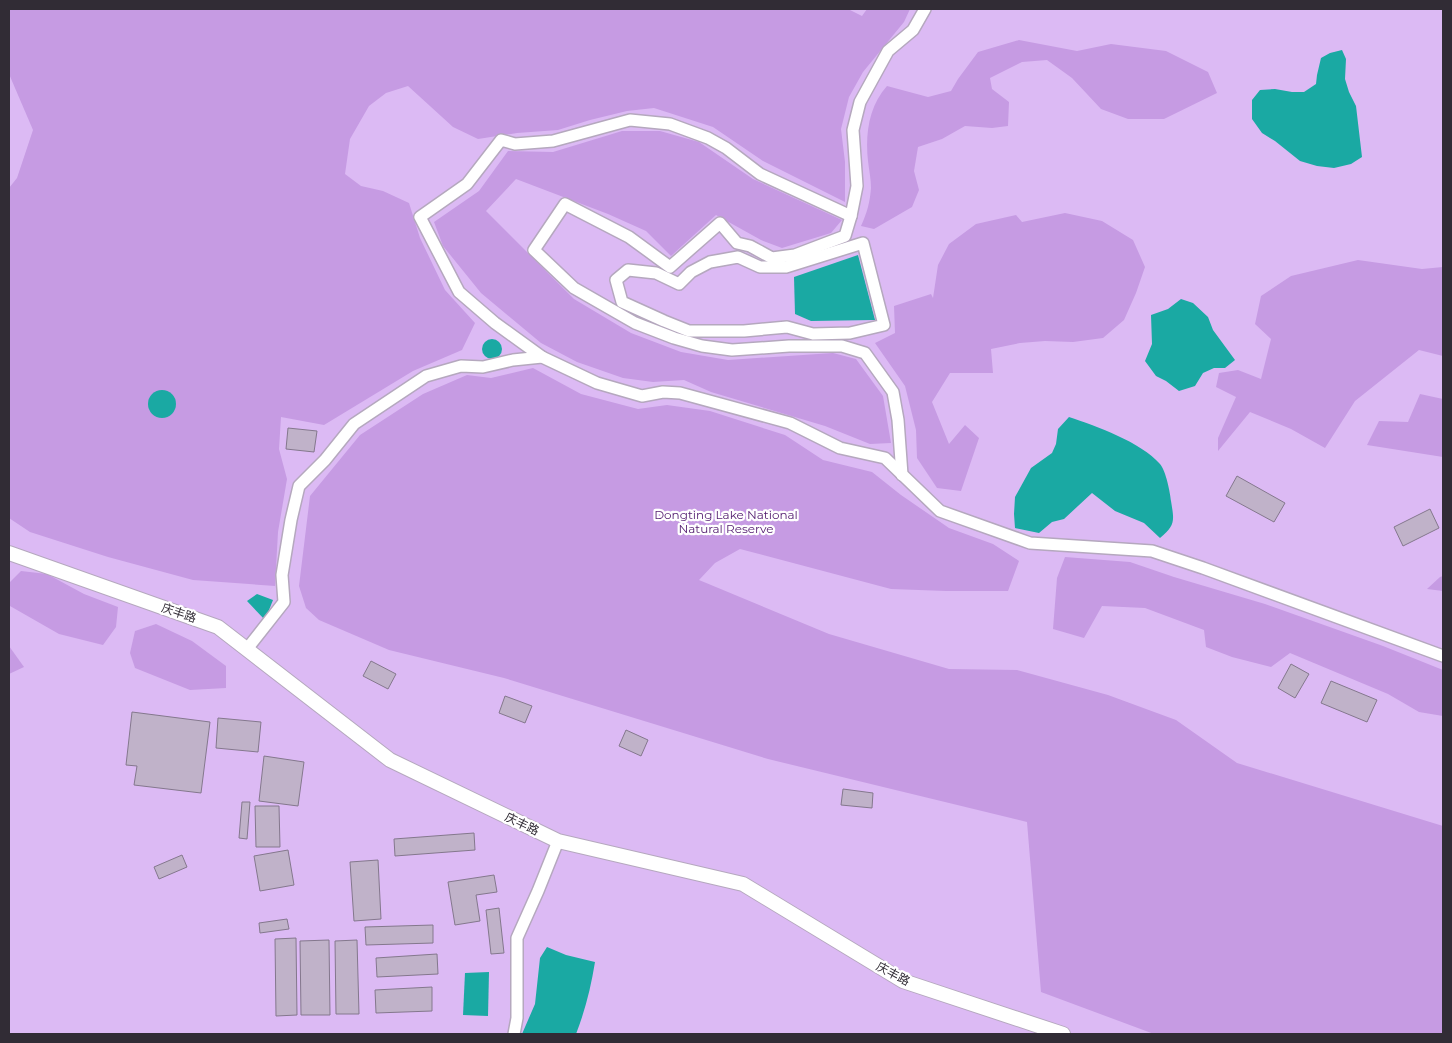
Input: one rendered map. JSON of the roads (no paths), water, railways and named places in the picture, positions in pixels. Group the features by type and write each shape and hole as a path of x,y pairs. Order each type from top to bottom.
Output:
{"street":[{"path":"902,475 898,420 893,392 865,353 842,346 789,346 732,350 702,346 674,338 635,324 574,288 534,250 565,204 629,238 670,267 720,224 737,243 750,246 772,258 795,255 845,236 857,186 853,130 860,102 888,51 913,30 924,9"},
{"path":"851,216 760,174 726,148 708,138 670,124 630,120 553,141 515,144 501,140 467,184 420,217 460,292 495,323 542,357 597,383 642,396 663,392 680,393 790,423 840,448 885,458 940,511 1030,543 1152,551 1443,656"},
{"path":"863,244 884,325 850,333 813,334 786,327 744,331 689,330 622,302 616,280 628,270 656,273 679,284 692,272 710,262 738,257 760,267 786,268 863,244"},
{"path":"247,649 284,602 282,575 299,486 325,460 354,424 426,376 461,366 483,367 514,360 542,357"},
{"name":"庆丰路","path":"9,553 218,627 390,760 558,841 743,884 903,981 1062,1034"},
{"path":"514,1034 517,1018 517,938 558,841"}],"park label":[{"name":"Dongting Lake National Natural Reserve","path":"726,522"}]}
